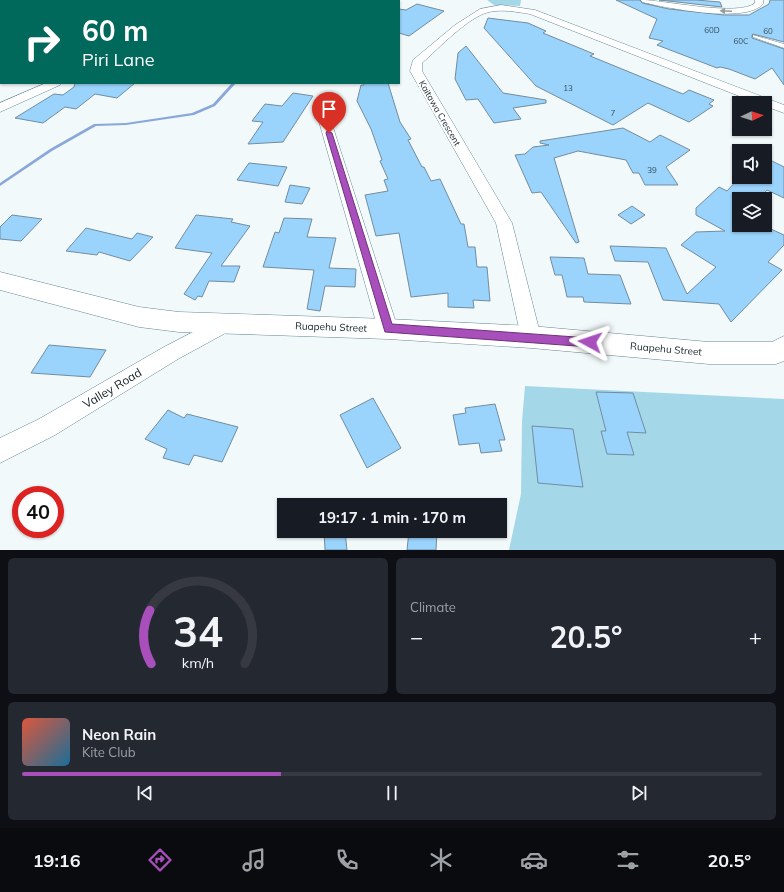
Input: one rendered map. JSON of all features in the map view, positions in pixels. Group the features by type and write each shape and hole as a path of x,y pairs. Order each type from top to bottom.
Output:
{"street":[{"path":"645,0 663,5 728,11 751,10 759,4 759,0"},
{"name":"Kaitawa Crescent","path":"531,337 504,223 416,71 417,62 471,18 484,10 493,8 515,8 532,12 784,109"},
{"path":"0,108 54,84"},
{"path":"324,118 388,328"},
{"name":"Ruapehu Street","path":"0,281 139,316 179,322 388,328 531,337 709,352 776,353 784,347"},
{"name":"Valley Road","path":"0,451 48,427 171,353 224,324"}],"lane":[{"path":"756,36 784,46"}],"shaded area":[{"path":"487,0 521,0 520,6 494,5"},
{"path":"525,386 784,399 784,550 509,550 521,494 522,421"}],"building":[{"path":"616,0 640,0 642,3 669,9 724,15 749,15 769,4 770,0 784,0 784,42 753,34 752,38 784,49 784,85 772,68 755,79 729,69 720,67 717,68 657,45 663,41 649,38 657,19"},
{"path":"659,0 696,0 720,2 722,7"},
{"path":"417,4 444,11 409,36 400,33 400,9 406,10"},
{"path":"488,18 528,23 546,31 543,33 594,54 590,56 683,94 689,90 714,100 709,104 713,106 689,122 648,103 613,125 536,86 484,28"},
{"path":"466,46 503,93 546,100 546,103 513,108 521,119 494,123 478,99 466,100 455,79 458,53"},
{"path":"75,84 134,84 117,98 95,94 76,109 65,107 43,123 15,118 54,94 63,95 74,87"},
{"path":"388,84 400,122 411,139 408,140 422,167 424,167 431,181 440,179 461,224 464,224 468,247 475,247 477,267 487,267 490,301 473,300 474,308 448,307 448,293 411,297 399,233 376,236 365,195 388,191 384,180 388,179 380,161 382,160 371,129 357,101 361,85"},
{"path":"293,93 313,96 283,142 248,144 263,122 252,121 265,104 282,106"},
{"path":"623,128 650,142 660,135 690,150 666,167 678,185 645,185 639,173 633,173 626,160 578,151 554,158 579,242 576,243 541,192 532,193 515,155 525,154 533,147 549,145 540,143 540,141"},
{"path":"772,161 784,167 784,198 767,190 765,192 732,192 732,232 772,232 772,230 784,235 784,245 768,262 782,270 731,322 719,304 663,300 648,262 615,261 610,246 666,248 687,294 716,267 681,245 696,232 725,231 696,215 696,208 719,187 727,191 733,184 772,184"},
{"path":"249,163 287,167 278,186 237,180"},
{"path":"290,185 310,188 302,204 285,202"},
{"path":"632,206 645,215 631,224 618,215"},
{"path":"12,215 42,219 21,241 0,239 0,227"},
{"path":"196,215 233,219 231,222 250,226 221,266 240,266 234,282 209,281 202,297 198,296 195,300 184,294 212,253 175,248"},
{"path":"284,218 312,219 307,237 336,238 329,268 356,269 355,287 325,286 320,311 307,309 314,270 263,267 275,232 279,233"},
{"path":"86,228 132,239 137,233 153,237 130,261 99,252 97,255 66,251"},
{"path":"550,257 584,258 588,274 620,275 631,304 584,302 583,297 567,297 562,275 555,275"},
{"path":"49,345 106,350 90,377 31,373"},
{"path":"596,392 633,393 646,433 627,432 634,455 607,454 601,431 606,431"},
{"path":"373,398 401,448 367,468 340,415"},
{"path":"495,404 505,440 499,440 502,451 481,453 479,443 459,445 453,415 466,413 465,408"},
{"path":"168,410 184,418 187,414 238,427 222,462 194,455 189,465 163,458 167,449 145,439"},
{"path":"532,426 573,429 583,487 538,483"},
{"path":"324,538 346,538 347,550 325,550"},
{"path":"408,538 437,538 436,550 407,550"}],"waterway":[{"path":"0,185 51,150 95,125 126,124 193,114 214,105 233,84"}],"route":[{"path":"329,133 388,328 590,342"}]}
